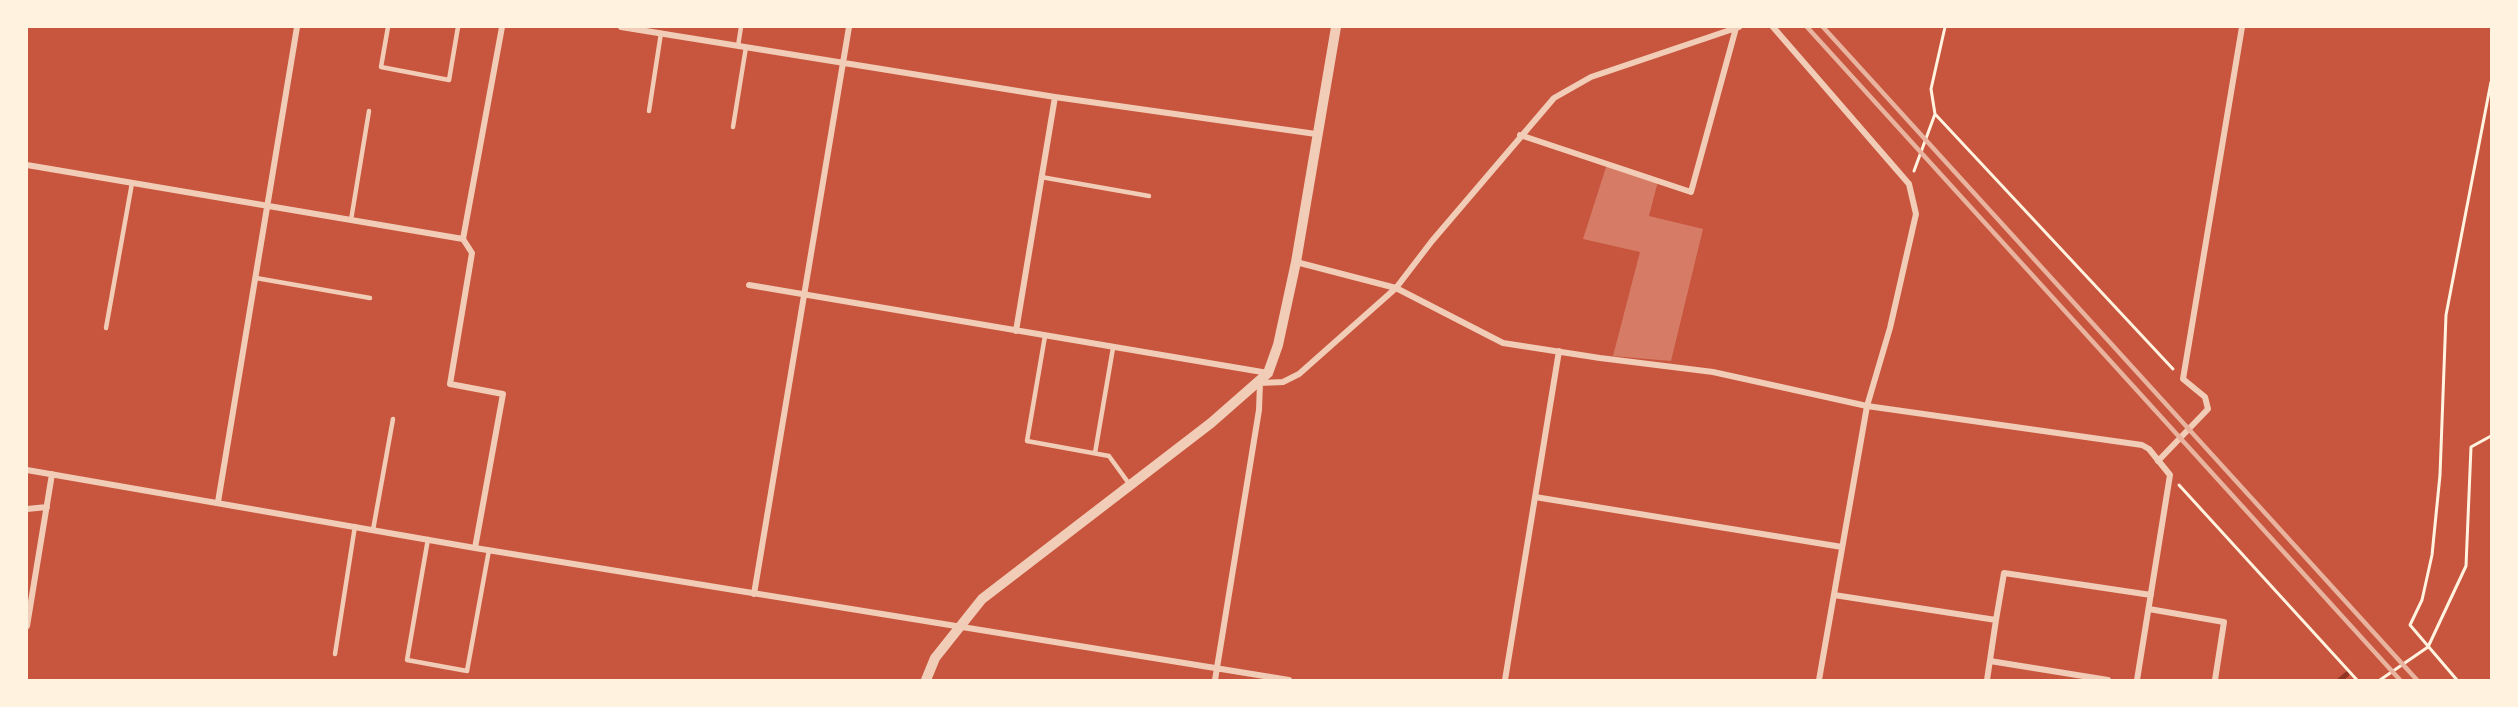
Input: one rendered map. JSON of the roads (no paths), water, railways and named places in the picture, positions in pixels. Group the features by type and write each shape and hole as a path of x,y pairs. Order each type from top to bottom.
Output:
{"street":[{"path":"218,502 297,27"},
{"path":"475,548 502,394 450,384 472,253 463,238 502,27"},
{"path":"621,27 1054,98 1316,134"},
{"path":"754,594 849,27"},
{"path":"926,680 935,658 982,599 1130,486 1260,382 1268,373 1278,345 1296,262 1336,27"},
{"path":"1520,135 1691,192 1738,27"},
{"path":"1260,382 1283,382 1299,374 1395,288 1520,135 1554,98 1591,77 1738,27"},
{"path":"1773,27 1909,184 1916,214 1890,328 1867,406 1819,680"},
{"path":"2158,460 2208,409 2205,397 2183,379 2242,27"},
{"path":"1016,331 1054,98"},
{"path":"27,165 463,238"},
{"path":"1296,262 1395,288 1503,343 1713,372 1867,406 2135,443 2149,449 2170,475 2137,680"},
{"path":"749,285 1268,373"},
{"path":"1505,680 1559,351"},
{"path":"1215,680 1259,410 1260,382"},
{"path":"27,470 475,548 1289,680"},
{"path":"27,626 52,474"},
{"path":"1535,497 1842,547"},
{"path":"27,509 47,507"},
{"path":"1987,680 2004,573 2151,595"},
{"path":"1834,594 1996,620"},
{"path":"2149,609 2224,622 2215,680"},
{"path":"1990,661 2108,680"}],"lane":[{"path":"388,27 381,68 449,80 458,27"},
{"path":"738,46 741,27"},
{"path":"649,111 661,33"},
{"path":"733,127 747,47"},
{"path":"351,220 369,111"},
{"path":"1041,177 1149,196"},
{"path":"106,328 132,183"},
{"path":"256,278 370,298"},
{"path":"1045,336 1028,441 1109,456 1130,486"},
{"path":"1095,453 1113,348"},
{"path":"373,530 393,419"},
{"path":"335,654 355,526"},
{"path":"428,539 407,660 467,671 489,550"}],"waterway":[{"path":"2340,680 2347,674"}],"railway":[{"path":"1807,27 2400,680"},
{"path":"1823,27 2417,680"}]}
